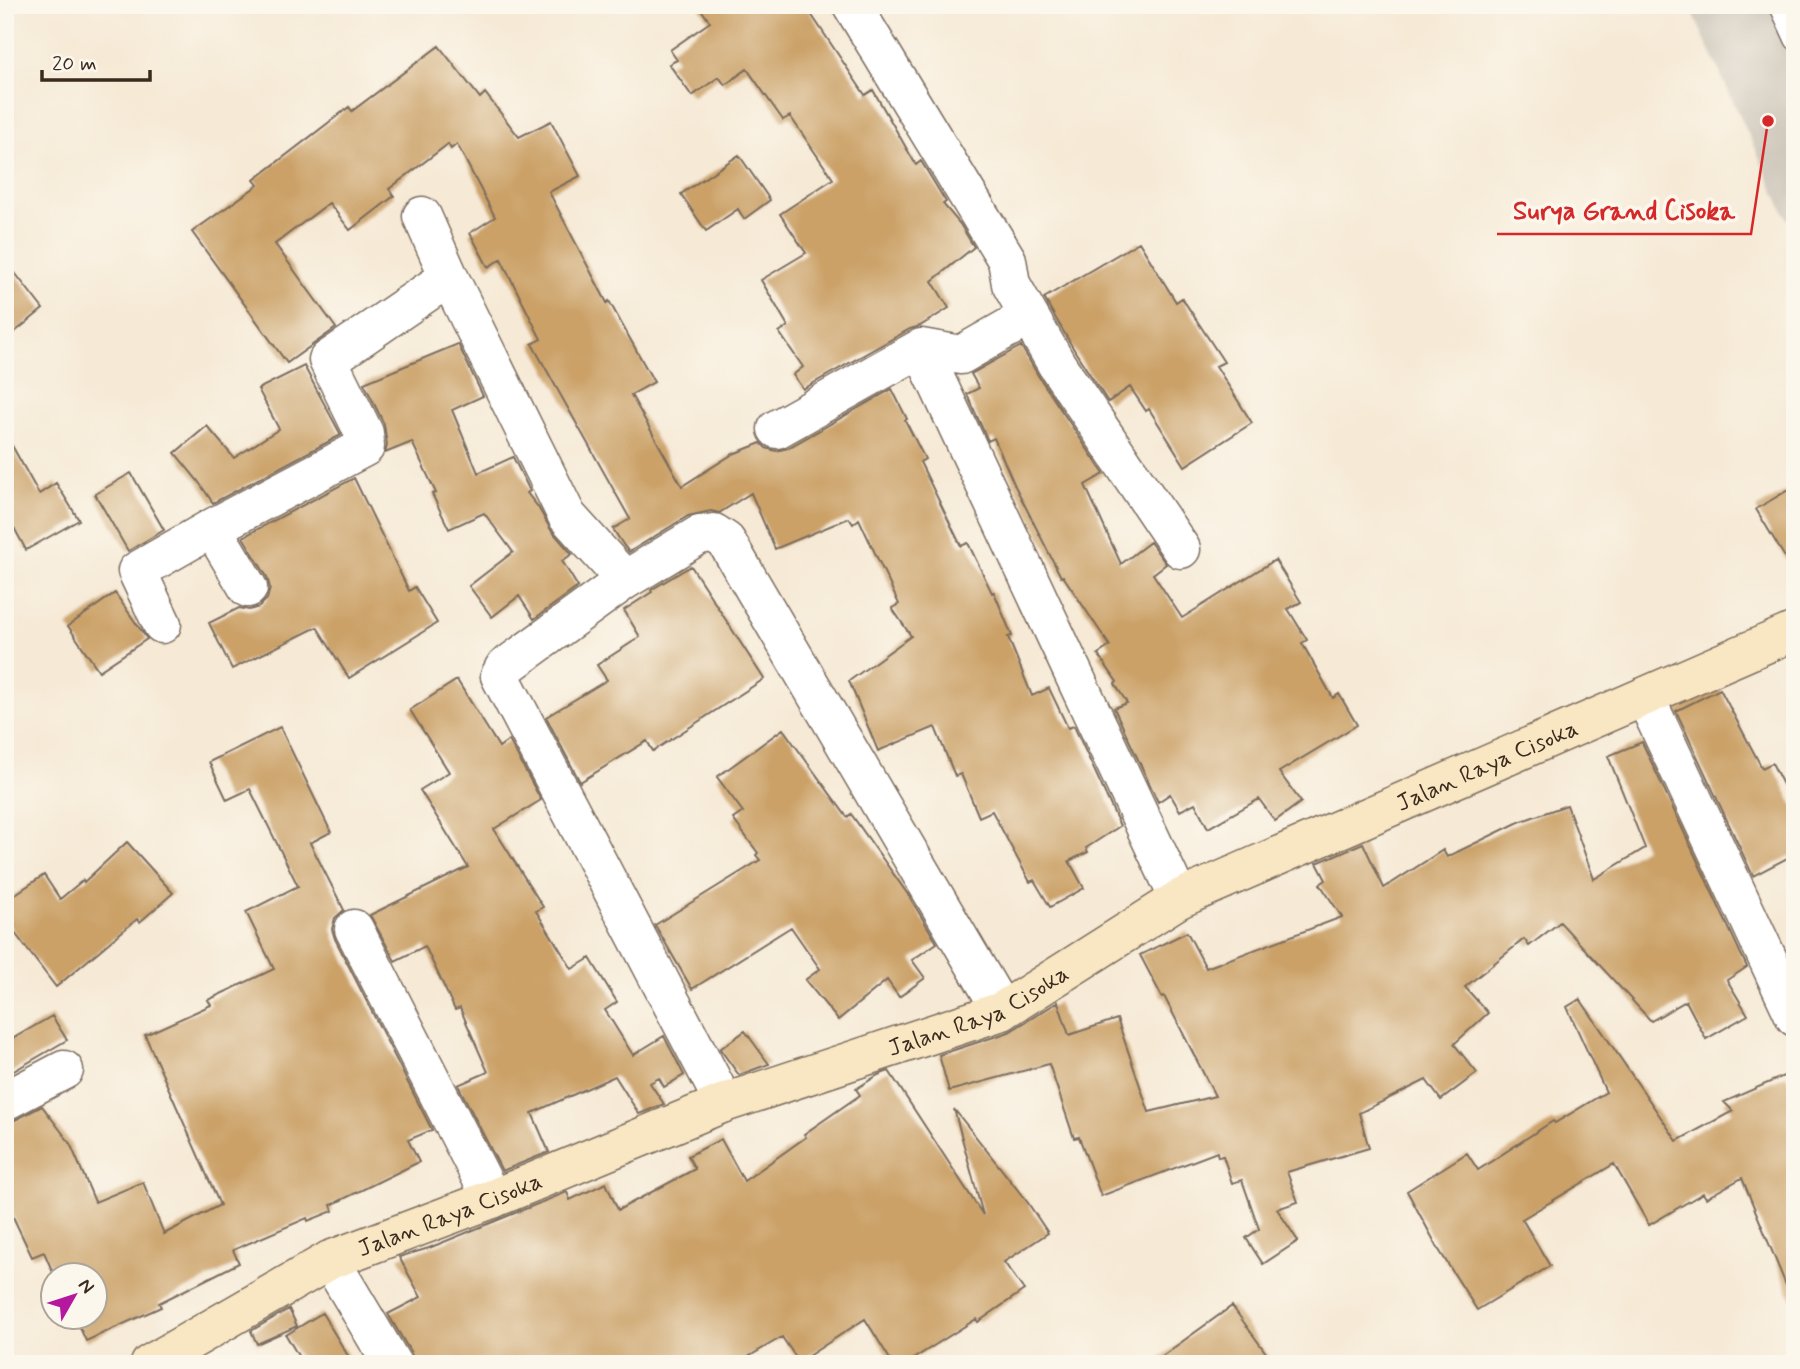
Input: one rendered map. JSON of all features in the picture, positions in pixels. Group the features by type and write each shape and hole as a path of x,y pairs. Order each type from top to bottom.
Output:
{"street":[{"path":"852,5 1007,260 1011,284 1057,365 1181,549"},
{"path":"422,216 449,277 567,516 625,580"},
{"path":"162,624 136,571 365,447 364,433 328,360 449,277"},
{"path":"778,429 921,348 961,355 1029,316"},
{"path":"921,348 1179,898"},
{"path":"212,528 248,588"},
{"path":"724,1103 500,676 504,668 625,580 699,535 714,533 726,541 1002,1011"},
{"name":"Jalan Raya Cisoka","path":"150,1364 330,1260 492,1199 724,1103 1002,1011 1179,898 1795,631"},
{"path":"1645,697 1795,1017"},
{"path":"354,929 492,1199"},
{"path":"5,1101 64,1070"},
{"path":"330,1260 392,1364"}],"lane":[{"path":"1779,5 1795,40"}],"shaded area":[{"path":"1689,5 1795,5 1795,236"}],"building":[{"path":"698,5 805,5 865,95 873,90 916,165 921,161 946,202 943,204 974,247 932,281 949,308 803,389 793,375 803,367 779,332 788,326 761,280 806,253 780,214 833,179 790,116 783,120 747,69 725,85 719,77 692,96 669,64 677,60 670,50 710,22"},
{"path":"439,46 480,98 485,93 519,137 551,121 580,176 549,192 607,303 609,301 654,382 631,395 682,486 733,454 761,443 776,451 788,448 892,389 925,459 920,462 961,546 968,543 992,593 994,592 1012,636 1008,637 1032,696 1049,688 1068,728 1074,726 1120,826 1086,848 1088,852 1069,861 1084,888 1050,907 1034,880 1030,882 992,811 979,817 961,774 955,776 935,727 878,751 849,681 911,636 892,608 899,604 859,519 853,524 849,518 775,549 751,493 719,513 711,511 688,516 629,552 613,529 630,519 532,344 541,339 501,259 488,267 470,233 495,217 457,144 451,149 448,144 389,189 394,196 350,230 329,203 275,244 336,328 287,363 192,232 258,185 254,180 349,107 352,111"},
{"path":"739,155 770,200 744,219 738,209 706,231 681,194"},
{"path":"1139,242 1176,302 1182,298 1224,362 1216,366 1252,423 1185,466 1149,409 1146,411 1130,387 1108,402 1044,298"},
{"path":"5,260 43,309 5,340"},
{"path":"458,344 483,396 452,410 478,473 513,457 530,491 527,493 551,530 572,554 562,561 578,587 534,619 519,596 492,617 469,586 513,552 484,513 449,529 432,494 436,493 412,442 385,453 387,445 384,424 364,383"},
{"path":"1021,346 1104,474 1085,485 1121,564 1150,542 1166,564 1153,574 1182,618 1275,560 1301,602 1288,609 1307,640 1302,643 1333,698 1339,694 1357,725 1279,772 1301,802 1275,821 1259,799 1208,828 1195,803 1180,811 1170,794 1158,802 1114,708 1127,703 1098,654 1110,646 1063,576 1061,577 994,438 988,441 967,394 979,388 971,374"},
{"path":"304,366 341,435 213,503 175,453 207,426 234,458 279,429 258,389"},
{"path":"5,433 39,494 56,483 79,520 26,550 5,511"},
{"path":"131,473 164,530 128,551 95,494"},
{"path":"354,478 409,591 415,587 437,623 349,678 317,627 232,669 209,623 239,608 249,610 259,607 267,599 270,588 267,577 243,537"},
{"path":"1795,486 1795,574 1756,509"},
{"path":"691,566 764,679 653,751 647,741 580,782 546,717 607,680 597,665 640,637 624,610"},
{"path":"115,593 147,639 99,671 68,626"},
{"path":"457,680 499,747 509,740 541,800 494,829 543,907 536,911 572,969 590,958 617,1002 605,1010 633,1055 664,1036 684,1075 664,1087 659,1078 650,1083 664,1104 639,1114 615,1076 532,1113 549,1152 502,1171 458,1085 488,1072 460,1008 455,1010 425,946 395,961 370,915 468,867 420,790 449,772 410,710"},
{"path":"1720,689 1762,768 1772,763 1795,808 1795,854 1753,876 1676,711"},
{"path":"280,727 331,832 310,843 344,910 335,918 332,929 335,939 432,1130 408,1140 419,1162 331,1205 333,1211 308,1221 307,1218 233,1250 239,1263 159,1303 161,1307 86,1341 81,1330 108,1330 108,1260 47,1260 44,1252 32,1257 5,1200 5,1123 42,1106 70,1143 95,1202 143,1182 164,1234 220,1205 145,1035 211,1005 208,1000 274,969 246,912 298,886 250,789 227,800 209,762"},
{"path":"783,729 847,817 851,814 909,896 937,943 912,960 925,978 899,997 887,980 838,1020 805,980 820,969 791,927 692,989 655,925 760,860 756,855 758,853 733,819 743,812 717,777"},
{"path":"1642,742 1747,967 1727,980 1748,1015 1706,1039 1686,1001 1651,1021 1560,922 1529,946 1524,939 1465,987 1488,1013 1454,1044 1477,1073 1441,1100 1426,1080 1359,1113 1369,1148 1287,1172 1298,1202 1277,1209 1298,1241 1263,1264 1246,1238 1259,1229 1242,1180 1232,1183 1223,1156 1218,1157 1217,1152 1101,1196 1079,1137 1074,1138 1049,1064 949,1091 939,1055 1009,1032 1058,1002 1069,1035 1117,1019 1149,1112 1215,1096 1140,955 1187,932 1206,968 1342,917 1320,884 1326,880 1317,863 1363,843 1384,888 1443,850 1447,857 1519,822 1567,805 1594,879 1645,848 1608,756"},
{"path":"127,842 173,893 140,922 137,919 56,987 5,920 5,901 44,875 60,899 83,880 84,882"},
{"path":"1580,999 1677,1141 1733,1111 1724,1102 1786,1075 1795,1091 1795,1307 1742,1178 1706,1198 1703,1193 1649,1225 1614,1164 1522,1219 1550,1266 1477,1310 1439,1250 1407,1191 1467,1153 1478,1170 1553,1121 1555,1123 1606,1092 1567,1007"},
{"path":"52,1016 67,1040 5,1076 5,1043"},
{"path":"745,1031 769,1064 739,1075 720,1049"},
{"path":"889,1071 983,1215 954,1109 1028,1203 1048,1233 1004,1262 1024,1290 978,1322 976,1319 905,1364 893,1364 865,1319 799,1362 782,1337 736,1364 414,1364 411,1353 388,1314 421,1297 399,1257 429,1248 567,1192 570,1200 606,1183 618,1210 695,1169 688,1156 721,1139 744,1181 860,1095 856,1089"},
{"path":"1232,1306 1274,1364 1151,1364"},
{"path":"289,1309 297,1326 257,1344 251,1331"},
{"path":"322,1313 353,1364 303,1364 286,1335"}],"place":[{"name":"Surya Grand Cisoka","path":"1768,121"}]}
